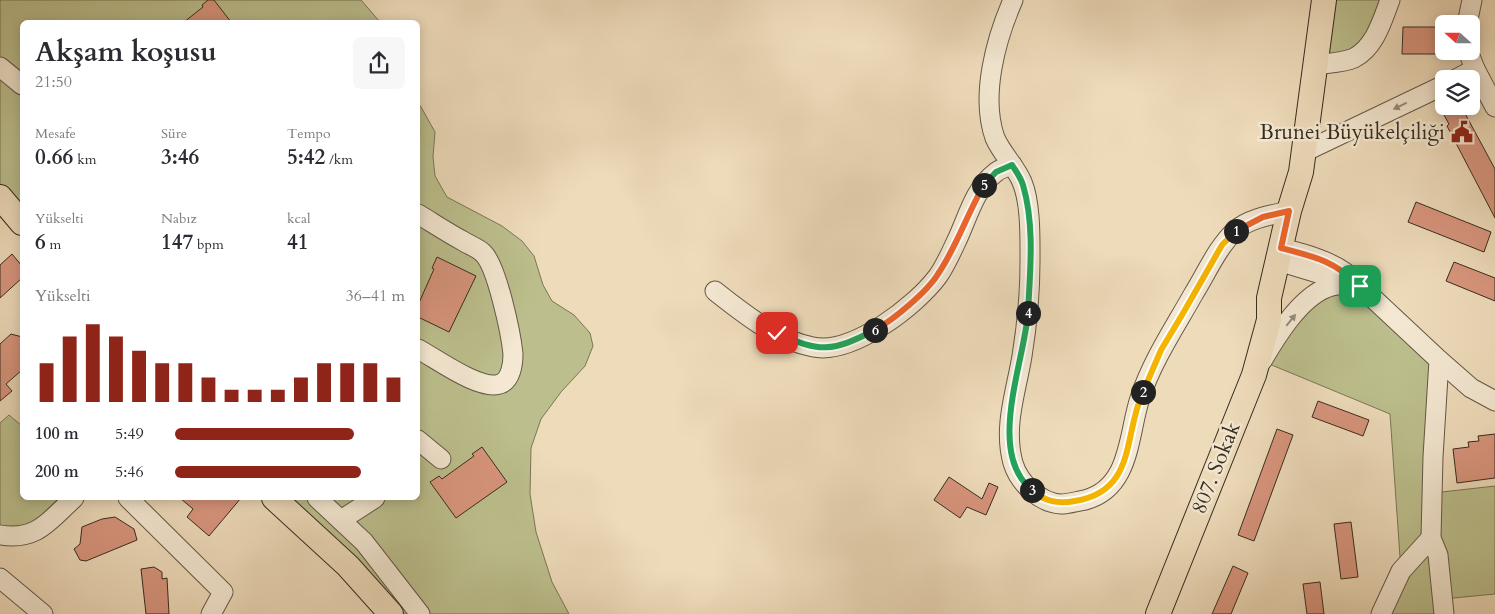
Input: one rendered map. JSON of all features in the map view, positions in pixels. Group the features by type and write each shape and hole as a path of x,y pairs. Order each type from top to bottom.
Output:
{"main road":[{"name":"807. Sokak","path":"1158,614 1254,375 1269,320 1281,300 1289,211 1297,189 1304,152 1324,0"},
{"name":"807. Sokak","path":"1285,256 1301,212 1297,189"},
{"path":"0,197 20,221"},
{"path":"276,500 348,566 391,614"}],"street":[{"path":"1315,65 1352,59 1362,53 1378,30 1390,0"},
{"path":"1469,15 1472,0"},
{"path":"1010,2 994,57 990,89 990,117 996,140 1023,183 1029,215 1030,263 1028,315 1022,358 1011,407 1009,442 1014,466 1024,484 1040,497 1060,504 1087,499 1106,489 1120,472 1128,451 1141,396 1158,357 1222,245 1238,229 1263,217 1289,211"},
{"path":"1471,60 1475,70"},
{"path":"0,67 20,82"},
{"path":"1480,79 1495,107"},
{"path":"1304,152 1435,89"},
{"path":"714,291 747,316 798,343 815,348 830,348 856,340 877,329 909,305 938,276 957,241 972,206 986,183 996,172 1012,165"},
{"path":"420,215 483,253 493,267 513,355 512,369 508,379 500,384 487,384 469,378 420,350"},
{"path":"1285,256 1360,286 1439,360 1472,388 1495,401"},
{"path":"1254,375 1289,321 1314,295 1326,287 1344,284 1360,286"},
{"path":"1439,360 1433,457 1431,538 1438,555 1444,614"},
{"path":"420,442 441,459"},
{"path":"0,535 26,536 42,528 72,500"},
{"path":"130,500 222,592 211,614"},
{"path":"319,500 364,542 420,614"},
{"path":"341,520 372,500"},
{"path":"1381,614 1401,571 1431,538"},
{"path":"0,579 43,614"}],"green space":[{"path":"0,0 361,0 378,20 20,20 20,221 0,197"},
{"path":"1324,0 1390,0 1371,44 1315,65"},
{"path":"420,106 435,132 433,157 435,176 447,197 502,226 522,241 534,256 543,285 552,301 574,315 590,333 593,346 585,366 561,392 541,419 531,448 530,494 536,532 552,582 569,614 391,614 276,500 420,500"},
{"path":"1344,284 1439,360 1433,493 1495,486 1495,594 1443,599 1444,614 1381,614 1401,571 1390,414 1262,361 1289,321"},
{"path":"9,415 20,424 20,500 57,500 29,527 0,526 0,423"}],"building":[{"path":"208,0 214,0 229,20 187,20 203,7 202,5"},
{"path":"1403,27 1435,27 1435,54 1402,54"},
{"path":"1444,115 1466,115 1495,169 1495,218 1447,126 1449,124"},
{"path":"1416,202 1491,232 1484,252 1408,222"},
{"path":"12,254 20,264 20,280 0,298 0,265"},
{"path":"437,257 476,276 449,332 420,318 420,300 434,269 432,268"},
{"path":"1454,262 1495,278 1495,301 1446,281"},
{"path":"11,334 20,336 20,372 6,384 12,391 0,401 0,344"},
{"path":"1318,401 1369,420 1363,436 1312,417"},
{"path":"1277,429 1293,435 1254,541 1238,535"},
{"path":"1495,434 1495,478 1457,483 1453,449 1469,447 1468,442 1479,441 1478,436"},
{"path":"482,447 507,482 456,518 430,482 439,476 442,479 474,456 472,454"},
{"path":"949,477 982,499 989,483 998,487 986,515 967,507 960,518 934,500"},
{"path":"182,500 239,500 209,536 187,517 193,509"},
{"path":"115,517 134,529 137,540 86,561 80,560 74,549 80,544 82,527 102,519"},
{"path":"1351,522 1358,577 1341,579 1334,524"},
{"path":"1233,566 1248,573 1231,614 1212,614"},
{"path":"154,567 162,572 162,579 167,578 169,614 146,614 141,569"},
{"path":"1320,582 1324,614 1307,614 1303,584"}],"place":[{"name":"Brunei Büyükelçiliği","path":"1462,132"}],"route":[{"path":"777,333 798,343 815,348 830,348 856,340 877,329 909,305 938,276 957,241 972,206 986,183 996,172 1012,165 1023,183 1029,215 1030,263 1028,315 1022,358 1011,407 1009,442 1014,466 1024,484 1040,497 1060,504 1087,499 1106,489 1120,472 1128,451 1141,396 1161,350 1222,245 1238,229 1263,217 1289,211 1281,248 1318,258 1332,264 1346,273 1360,286"}]}
